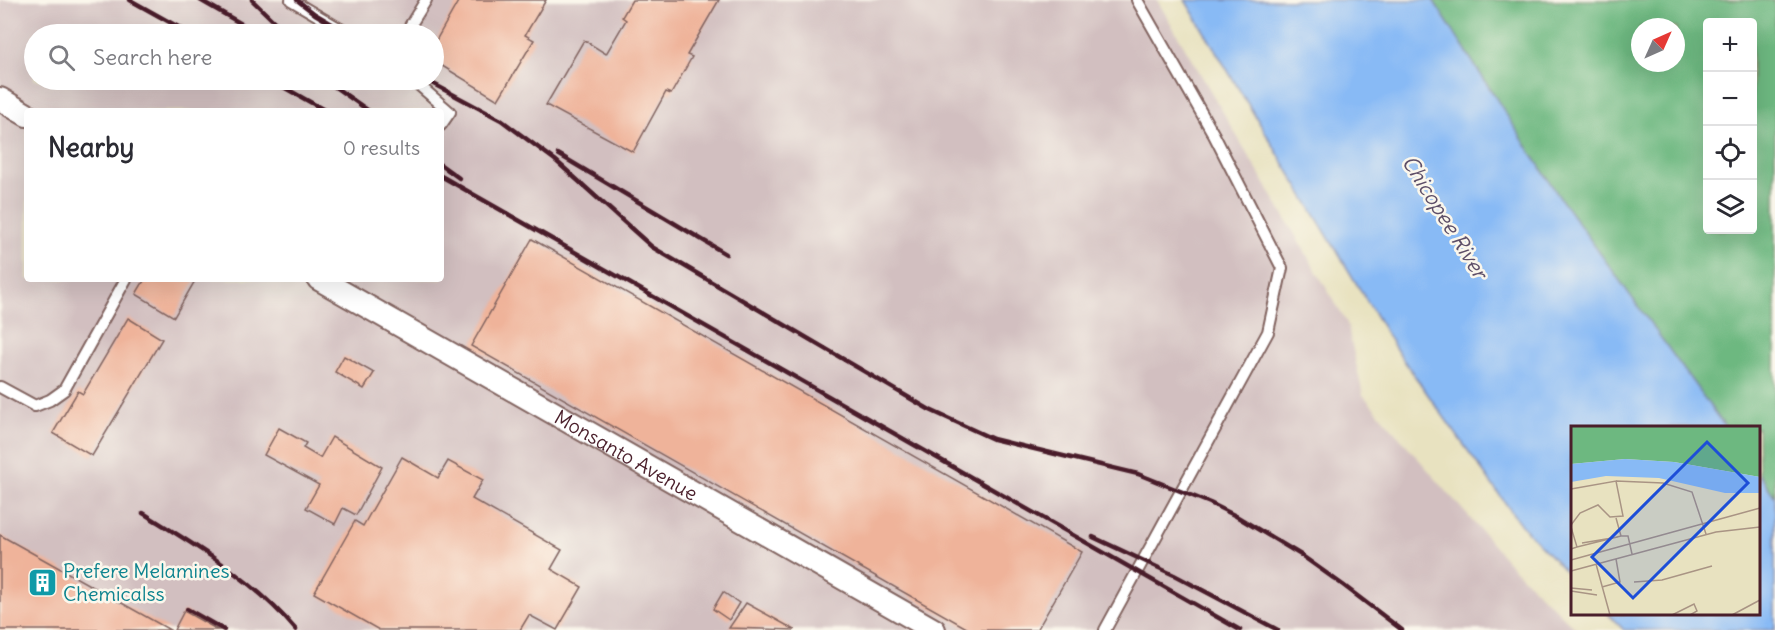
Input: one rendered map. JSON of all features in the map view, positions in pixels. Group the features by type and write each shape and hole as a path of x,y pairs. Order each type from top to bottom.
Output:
{"street":[{"path":"0,99 24,112"},
{"name":"Monsanto Avenue","path":"333,282 934,630"}],"lane":[{"path":"291,0 332,24"},
{"path":"411,24 426,0"},
{"path":"1105,630 1268,332 1282,268 1214,135 1137,0"},
{"path":"425,90 450,112 444,121"},
{"path":"0,387 35,406 50,400 64,390 124,282"}],"shaded area":[{"path":"0,0 1157,0 1347,323 1363,395 1515,570 1577,630 0,630"}],"green space":[{"path":"1433,0 1775,0 1775,497 1760,475 1760,426 1724,426 1558,195"}],"water":[{"name":"Chicopee River","path":"1185,0 1433,0 1558,195 1724,426 1571,426 1571,577 1521,525 1399,354"},
{"path":"1760,475 1775,497 1775,630 1624,630 1609,615 1760,615"}],"building":[{"path":"459,0 546,0 525,35 534,40 498,100 444,67 444,26"},
{"path":"632,0 719,0 687,55 692,57 671,94 666,92 633,152 546,105 584,40 606,54 626,20 622,17"},
{"path":"532,239 1082,552 1037,630 970,630 471,346"},
{"path":"143,282 194,282 174,317 136,294"},
{"path":"128,318 162,339 92,456 53,433 78,391 83,394"},
{"path":"344,356 374,373 364,389 335,372"},
{"path":"279,428 306,443 303,448 320,458 332,437 382,467 356,515 343,508 335,524 306,508 319,485 264,455"},
{"path":"402,457 438,478 448,461 483,480 472,499 562,550 551,569 582,587 557,630 529,615 520,630 379,630 314,593 355,521 363,526"},
{"name":"Prefere Melamines Chemicalss","path":"0,535 170,630 0,630"},
{"path":"723,592 739,603 729,620 713,609"},
{"path":"746,603 795,630 729,628"},
{"name":"Prefere Melamines Chemicalss","path":"184,611 218,630 174,630"}],"railway":[{"path":"130,0 173,24"},
{"path":"200,0 242,24"},
{"path":"252,0 277,24"},
{"path":"297,0 332,24"},
{"path":"289,90 321,108"},
{"path":"339,90 365,108"},
{"path":"444,90 501,120 555,160 652,247 930,410 993,439 1138,474 1210,503 1301,555 1402,630"},
{"path":"558,154 726,254"},
{"path":"444,167 459,178"},
{"path":"444,178 1240,630"},
{"path":"143,513 205,552 243,580 262,595 296,630"},
{"path":"1093,537 1174,575 1278,630"},
{"path":"187,609 224,630"}],"place":[{"name":"Prefere Melamines Chemicalss","path":"42,582"}]}
